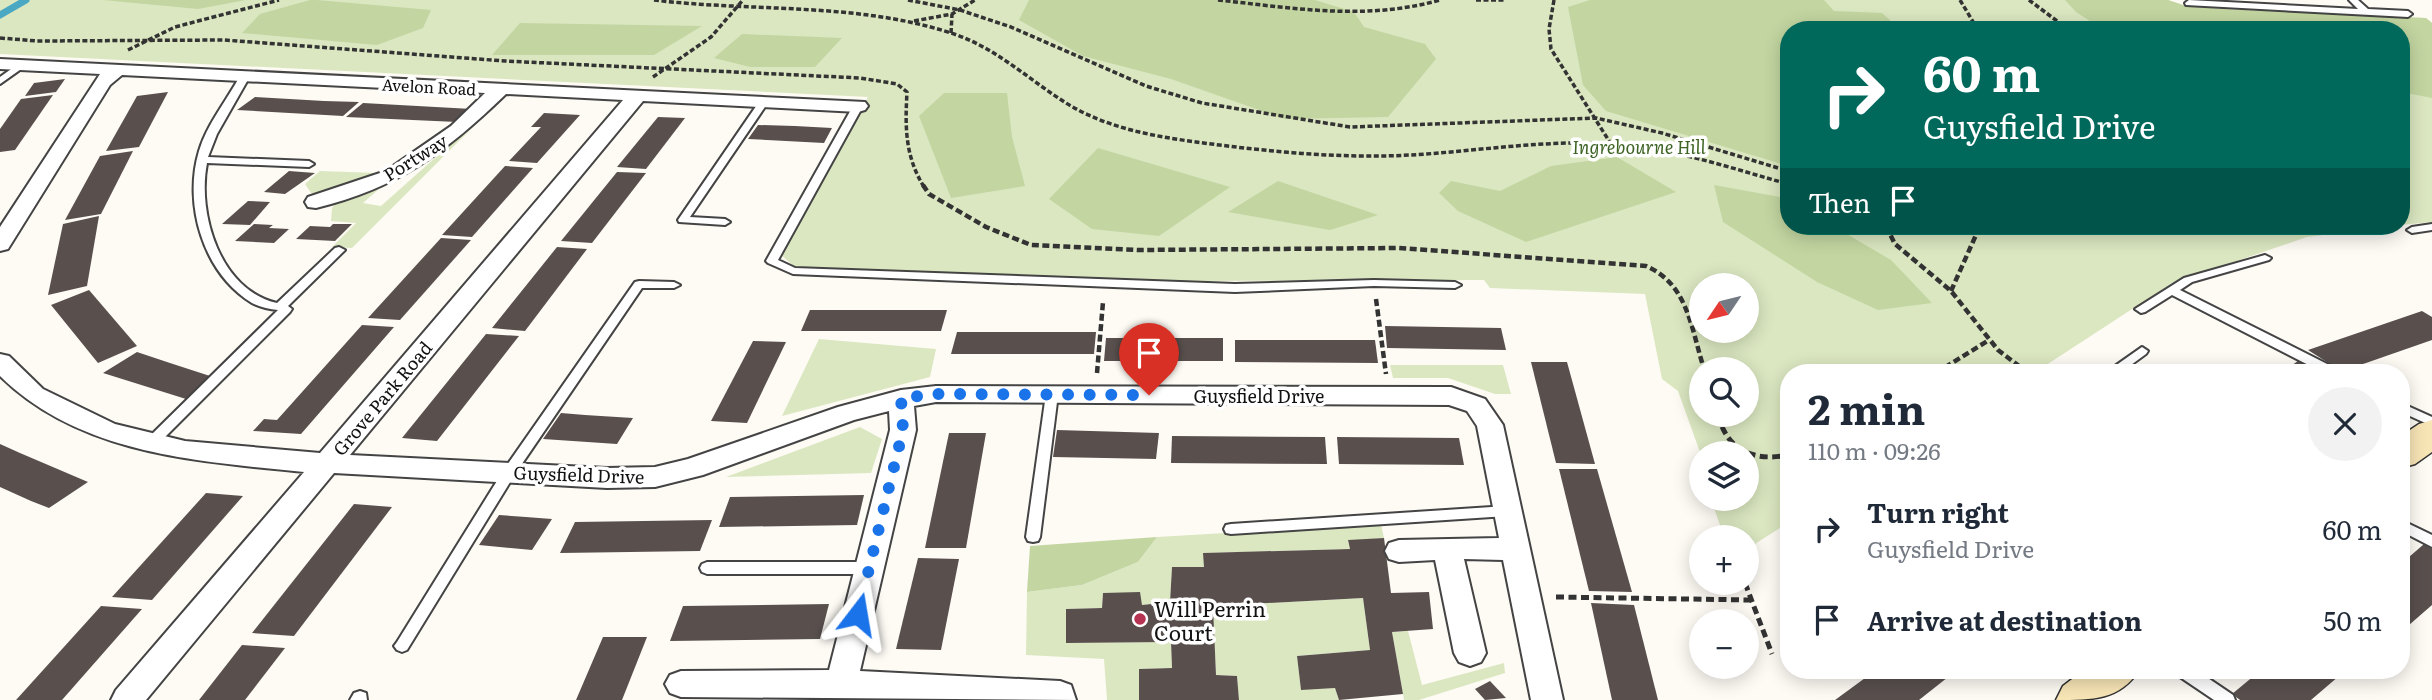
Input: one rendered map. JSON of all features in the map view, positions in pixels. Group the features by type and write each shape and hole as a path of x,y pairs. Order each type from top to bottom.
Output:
{"street":[{"name":"Avelon Road","path":"0,64 501,89 641,90 858,106"},
{"path":"0,244 103,81 107,69"},
{"name":"Portway","path":"316,202 393,175 458,130 501,89"},
{"name":"Grove Park Road","path":"127,700 641,90"},
{"name":"Guysfield Drive","path":"0,362 34,395 107,431 185,450 328,463 607,478 655,477 693,468 847,412 901,398 936,394 1451,396 1476,405 1490,425 1547,700"},
{"path":"841,683 903,430 901,398"},
{"path":"2410,449 2432,433"},
{"path":"1399,551 1447,548 1515,549"},
{"path":"1447,548 1470,653"},
{"path":"2079,700 2106,679"},
{"path":"681,684 841,683 1060,694 1060,700"}],"lane":[{"path":"2260,0 2268,8"},
{"path":"2353,0 2366,12"},
{"path":"2189,3 2407,14"},
{"path":"0,81 21,65"},
{"path":"152,441 286,309 256,300 227,275 207,236 199,206 204,152 245,76"},
{"path":"724,222 683,220 764,101"},
{"path":"858,106 772,261 793,271 1235,288 1374,283 1455,285"},
{"path":"204,160 309,164"},
{"path":"2413,229 2432,228"},
{"path":"280,307 339,250"},
{"path":"2141,309 2188,280 2265,258"},
{"path":"402,646 510,471 639,284 674,285"},
{"path":"2172,290 2317,364"},
{"path":"2124,364 2142,351"},
{"path":"1033,537 1052,394"},
{"path":"2410,411 2432,422"},
{"path":"1231,529 1507,511"},
{"path":"2410,530 2432,542"},
{"path":"707,568 869,568"},
{"path":"2196,679 2227,700"}],"path":[{"path":"107,69 143,41 194,21 279,0"},
{"path":"654,0 737,9 830,11 910,22 951,33 994,53 1083,112 1129,129 1162,136 1276,150 1407,156 1562,144 1611,144 1661,151 1780,182"},
{"path":"641,90 669,66 711,37 743,0"},
{"path":"908,0 960,10 1010,27 1174,96 1286,118 1363,127 1597,118 1662,132 1780,168"},
{"path":"910,22 952,14 975,0"},
{"path":"1218,0 1335,14 1413,9 1440,0"},
{"path":"1476,0 1504,0"},
{"path":"1554,0 1549,29 1551,49 1611,144"},
{"path":"1960,0 1973,21"},
{"path":"2029,0 2057,21"},
{"path":"951,33 952,14"},
{"path":"0,38 224,40 505,61 669,66 860,78 897,84 907,92 905,138 914,170 929,194 986,227 1031,245 1153,250 1399,248 1646,266 1665,274 1680,293 1700,357"},
{"path":"1890,235 1895,244 1951,291 1989,340 2016,364"},
{"path":"1951,291 1976,235"},
{"path":"1095,395 1105,282"},
{"path":"1374,283 1390,396"},
{"path":"1950,364 1989,340"},
{"path":"1721,427 1724,437 1745,451 1775,459 1780,457"},
{"path":"1749,595 1772,654"},
{"path":"1525,597 1751,600"}],"green space":[{"name":"Ingrebourne Hill","path":"0,0 2168,0 2183,5 2221,9 2426,18 2432,23 2432,222 2410,224 2410,21 1780,21 1780,235 2324,235 2307,237 2172,283 2048,364 1780,364 1780,528 1759,541 1759,525 1720,525 1715,511 1759,511 1759,441 1696,441 1691,427 1759,427 1759,357 1689,357 1689,422 1678,391 1662,379 1645,294 1490,288 1484,280 1179,281 796,268 781,255 868,97 0,54"},
{"path":"103,0 246,0 198,9"},
{"path":"310,0 431,10 423,28 377,45 242,33 260,14"},
{"path":"1029,0 1315,0 1354,12 1364,27 1425,44 1436,59 1388,117 1285,119 1171,79 1083,56 1019,20"},
{"path":"1590,0 1824,0 1834,11 1882,13 1891,21 1780,21 1780,164 1606,111 1583,85 1568,7"},
{"path":"2065,0 2168,0 2183,5 2221,9 2426,18 2432,23 2432,98 2410,94 2410,21 2090,21 2076,12"},
{"path":"520,23 702,26 654,55 492,55"},
{"path":"742,34 842,38 815,67 750,67 714,58"},
{"path":"944,93 1007,93 1012,137 1025,186 951,198 919,116"},
{"path":"500,100 352,248 332,247 356,223 331,221 332,208 337,201 387,182 363,203 381,206"},
{"path":"1098,148 1230,187 1159,236 1092,229 1049,199"},
{"path":"1617,157 1676,192 1526,242 1458,211 1439,193 1451,181 1500,191 1551,166"},
{"path":"320,171 378,173 327,193 311,193 305,184"},
{"path":"1278,181 1378,215 1330,230 1228,212"},
{"path":"1714,185 1780,197 1780,235 1848,235 1891,260 1932,303 1878,310 1817,282 1723,222"},
{"path":"819,339 936,349 930,377 782,416"},
{"path":"1390,365 1503,365 1511,394 1495,394 1448,378 1393,378"},
{"path":"860,427 882,439 871,473 726,477"},
{"path":"1381,524 1384,538 1348,541 1350,549 1204,553 1204,567 1172,567 1170,602 1142,605 1103,593 1102,608 1066,609 1066,643 1171,642 1172,668 1139,669 1139,700 1107,700 1104,659 1026,655 1027,592 1082,585 1138,562 1157,537"},
{"path":"1157,537 1138,562 1082,585 1027,592 1030,546"},
{"path":"1363,598 1370,650 1297,656 1301,689 1335,688 1339,700 1239,700 1237,676 1216,675 1213,606"},
{"path":"1408,631 1422,685 1504,663 1505,673 1419,700 1404,700 1392,632"}],"building":[{"path":"65,79 56,92 25,96 34,83"},
{"path":"168,92 139,147 106,151 137,96"},
{"path":"53,95 15,150 0,152 0,129 21,99"},
{"path":"255,97 359,102 343,116 237,110"},
{"path":"363,103 472,109 457,122 346,117"},
{"path":"544,113 580,115 537,163 509,161 541,127 531,127"},
{"path":"658,117 685,118 646,169 617,167"},
{"path":"758,125 832,128 824,143 748,139"},
{"path":"133,151 101,214 65,220 100,156"},
{"path":"505,166 533,168 472,237 442,235"},
{"path":"289,171 315,173 285,194 264,192"},
{"path":"617,172 646,173 592,243 561,241"},
{"path":"248,201 270,202 250,225 222,224"},
{"path":"99,216 87,286 48,295 63,224"},
{"path":"254,224 289,229 274,243 235,241"},
{"path":"333,224 352,224 335,241 296,239 310,226 330,227"},
{"path":"441,238 471,240 400,320 368,318"},
{"path":"557,247 587,249 525,331 492,328"},
{"path":"89,290 137,346 98,363 51,305"},
{"path":"810,310 947,310 941,331 801,331"},
{"path":"2422,311 2432,317 2432,340 2363,364 2330,364 2308,350"},
{"path":"362,325 394,327 301,434 253,431 264,419 277,420"},
{"path":"1385,326 1501,328 1506,350 1387,348"},
{"path":"957,332 1096,332 1094,354 951,354"},
{"path":"486,334 519,336 437,441 402,438"},
{"path":"1106,338 1223,338 1223,361 1104,361"},
{"path":"1235,340 1375,340 1378,363 1235,362"},
{"path":"753,341 786,342 747,423 711,421"},
{"path":"137,352 210,376 186,399 103,373"},
{"path":"2302,358 2313,364 2294,364"},
{"path":"1531,362 1567,362 1595,464 1556,463"},
{"path":"561,413 633,418 617,444 543,439"},
{"path":"1057,430 1159,433 1156,459 1053,457"},
{"path":"949,433 986,433 966,548 925,548"},
{"path":"1172,436 1325,437 1327,464 1171,463"},
{"path":"1337,437 1459,438 1464,465 1339,464"},
{"path":"0,444 88,482 49,508 31,501 0,487"},
{"path":"1559,469 1597,469 1632,592 1589,591"},
{"path":"206,493 243,496 152,600 112,597"},
{"path":"864,495 857,525 719,527 730,497"},
{"path":"354,504 392,507 294,636 252,633"},
{"path":"499,515 552,519 532,550 479,545"},
{"path":"712,520 700,551 560,553 575,522"},
{"name":"Will Perrin Court","path":"1384,538 1391,593 1429,592 1433,629 1392,632 1403,694 1339,700 1335,688 1301,690 1297,656 1370,650 1363,598 1213,606 1216,675 1237,676 1239,700 1139,700 1139,669 1172,668 1171,642 1066,643 1066,609 1102,608 1103,593 1140,592 1142,605 1170,602 1172,567 1204,567 1203,553 1350,549 1348,540"},
{"path":"2424,544 2432,549 2432,605 2410,624 2410,556"},
{"path":"918,558 959,559 941,650 896,649"},
{"path":"1591,603 1634,605 1658,700 1612,700"},
{"path":"829,604 820,639 670,641 683,606"},
{"path":"101,606 142,609 62,700 16,700"},
{"path":"603,637 647,637 622,700 576,700"},
{"path":"242,645 285,648 245,700 199,700"},
{"path":"1864,679 1946,679 1919,700 1835,700"},
{"path":"2250,679 2336,679 2311,700 2240,700 2232,694"},
{"path":"1490,681 1506,698 1485,700 1475,689"}],"waterway":[{"path":"0,15 26,0"}],"place":[{"name":"Will Perrin Court","path":"1140,619"}],"route":[{"path":"858,614 903,430 901,398 936,394 1149,395"}]}
